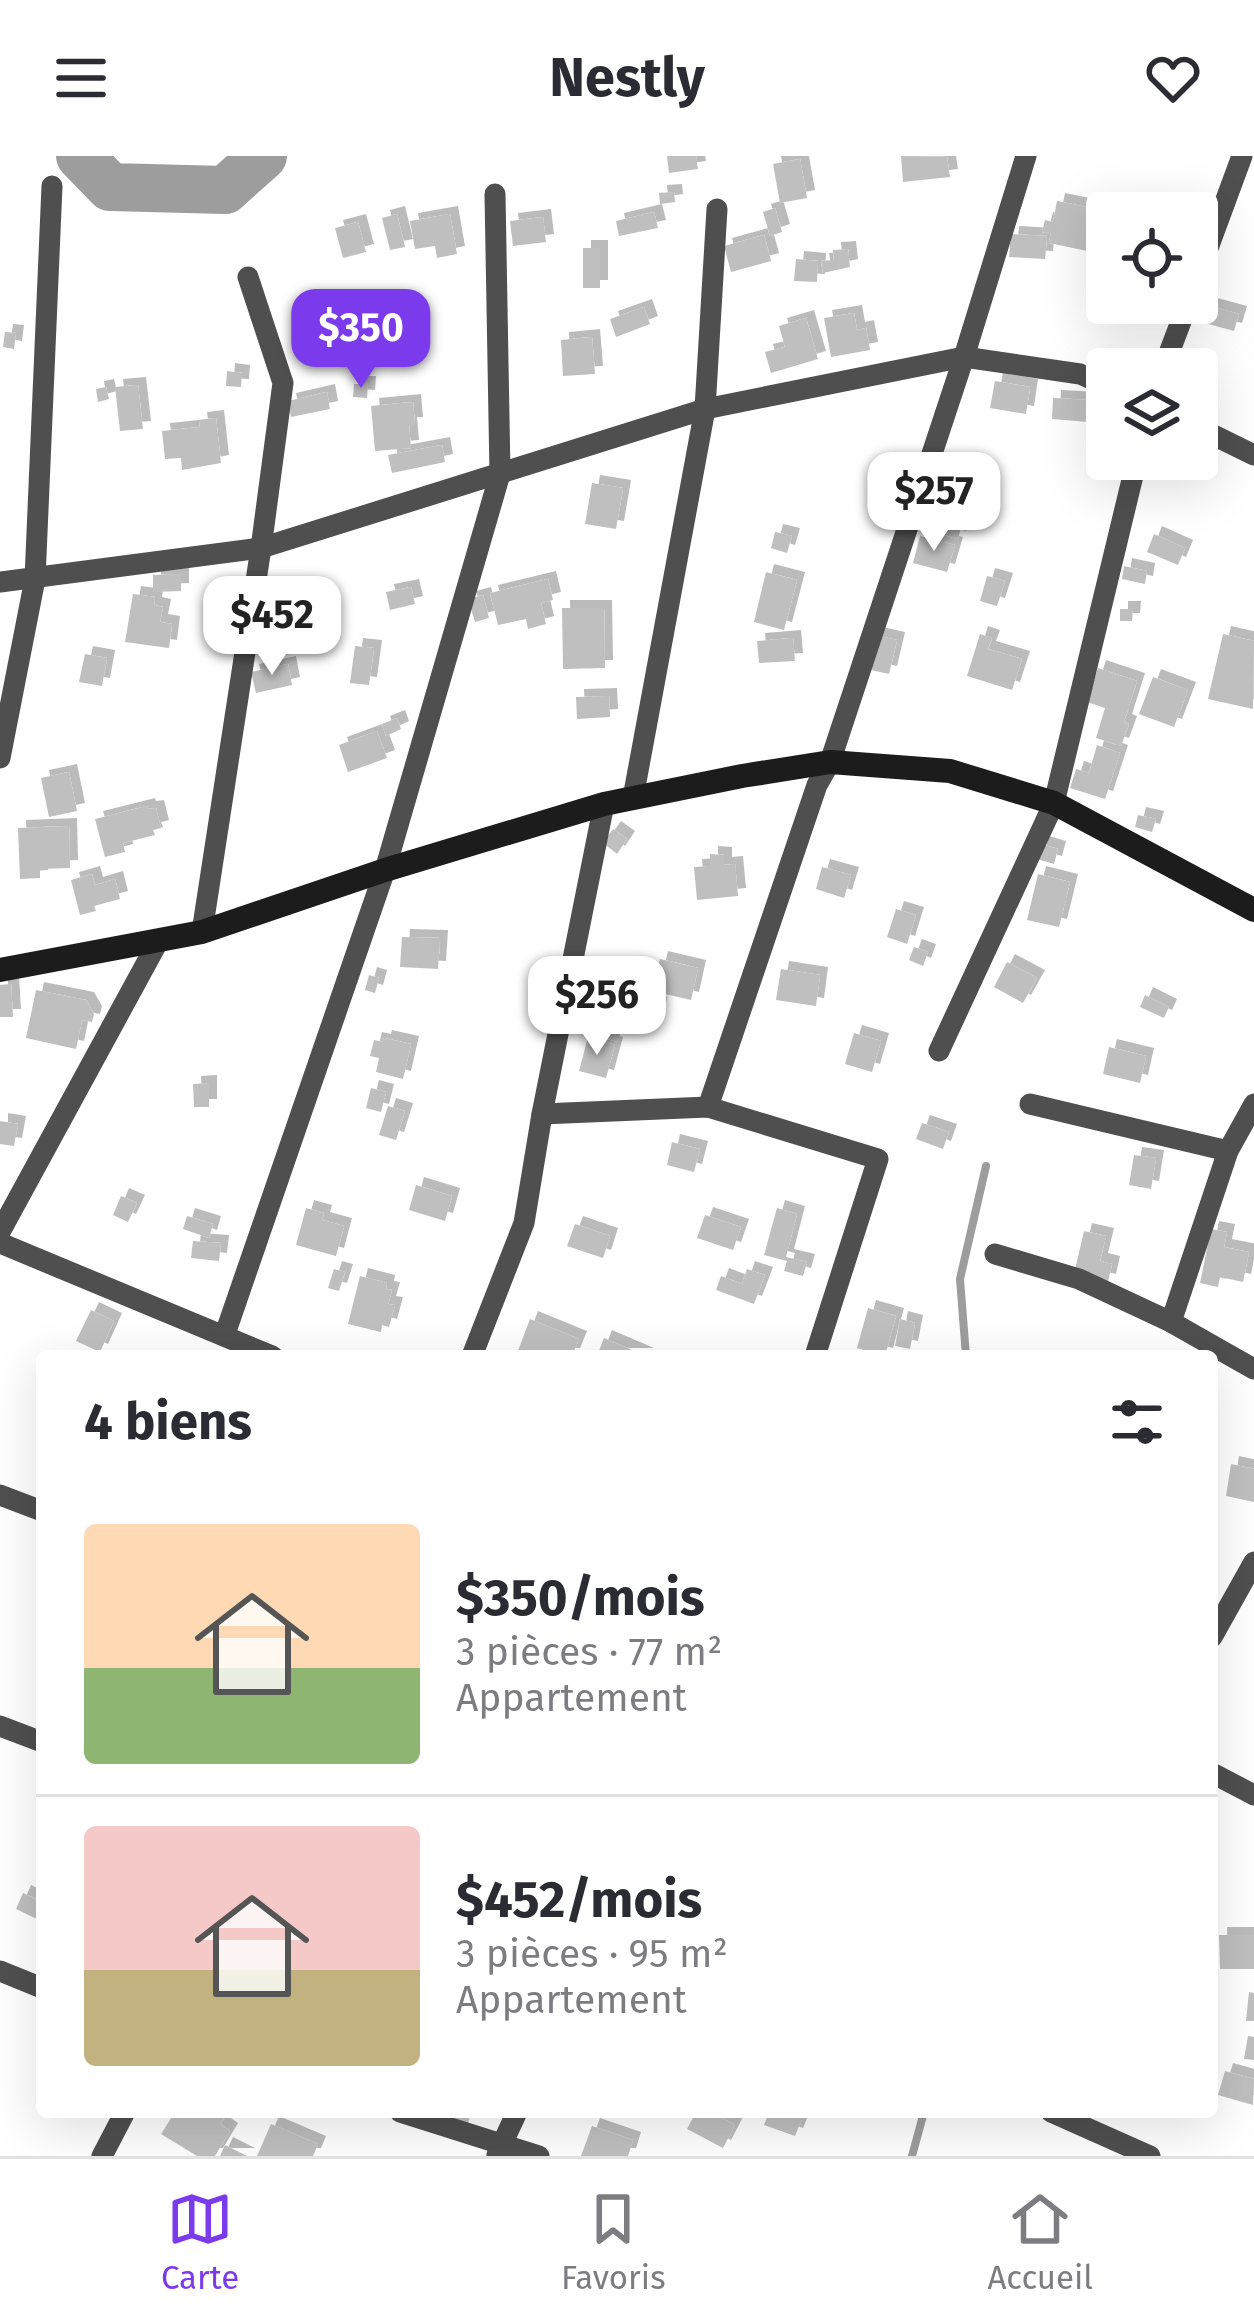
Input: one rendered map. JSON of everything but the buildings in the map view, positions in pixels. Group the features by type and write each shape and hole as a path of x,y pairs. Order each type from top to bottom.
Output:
{"street":[{"path":"708,1107 817,784 830,761 964,358 1025,156"},
{"path":"1218,221 1242,156"},
{"path":"0,758 35,579 52,186"},
{"path":"225,1334 386,870 500,473 495,194"},
{"path":"633,798 705,410 717,208"},
{"path":"202,932 283,383 248,277"},
{"path":"0,582 261,548 705,410 964,358 1086,377"},
{"path":"1218,437 1254,455"},
{"path":"939,1051 1054,803 1132,480"},
{"path":"0,970 202,932 604,804 830,761 950,772 1054,803 1252,901"},
{"path":"474,1350 524,1222 604,804"},
{"path":"0,1232 159,940"},
{"path":"1030,1104 1228,1151"},
{"path":"1171,1322 1228,1151 1254,1104"},
{"path":"542,1114 708,1107 878,1159 817,1350"},
{"path":"0,1243 259,1350"},
{"path":"995,1253 1079,1279 1171,1322 1254,1369"},
{"path":"0,1496 36,1508"},
{"path":"1218,1626 1254,1562"},
{"path":"0,1726 36,1740"},
{"path":"1218,1776 1254,1795"},
{"path":"0,1971 36,1986"},
{"path":"102,2156 122,2118"},
{"path":"416,2118 500,2150 539,2156"},
{"path":"500,2150 514,2118"},
{"path":"1064,2118 1150,2156"}],"waterway":[{"path":"80,156 110,187 225,190 263,156"},
{"path":"966,1350 960,1279 986,1166"},
{"path":"912,2156 922,2118"}]}
